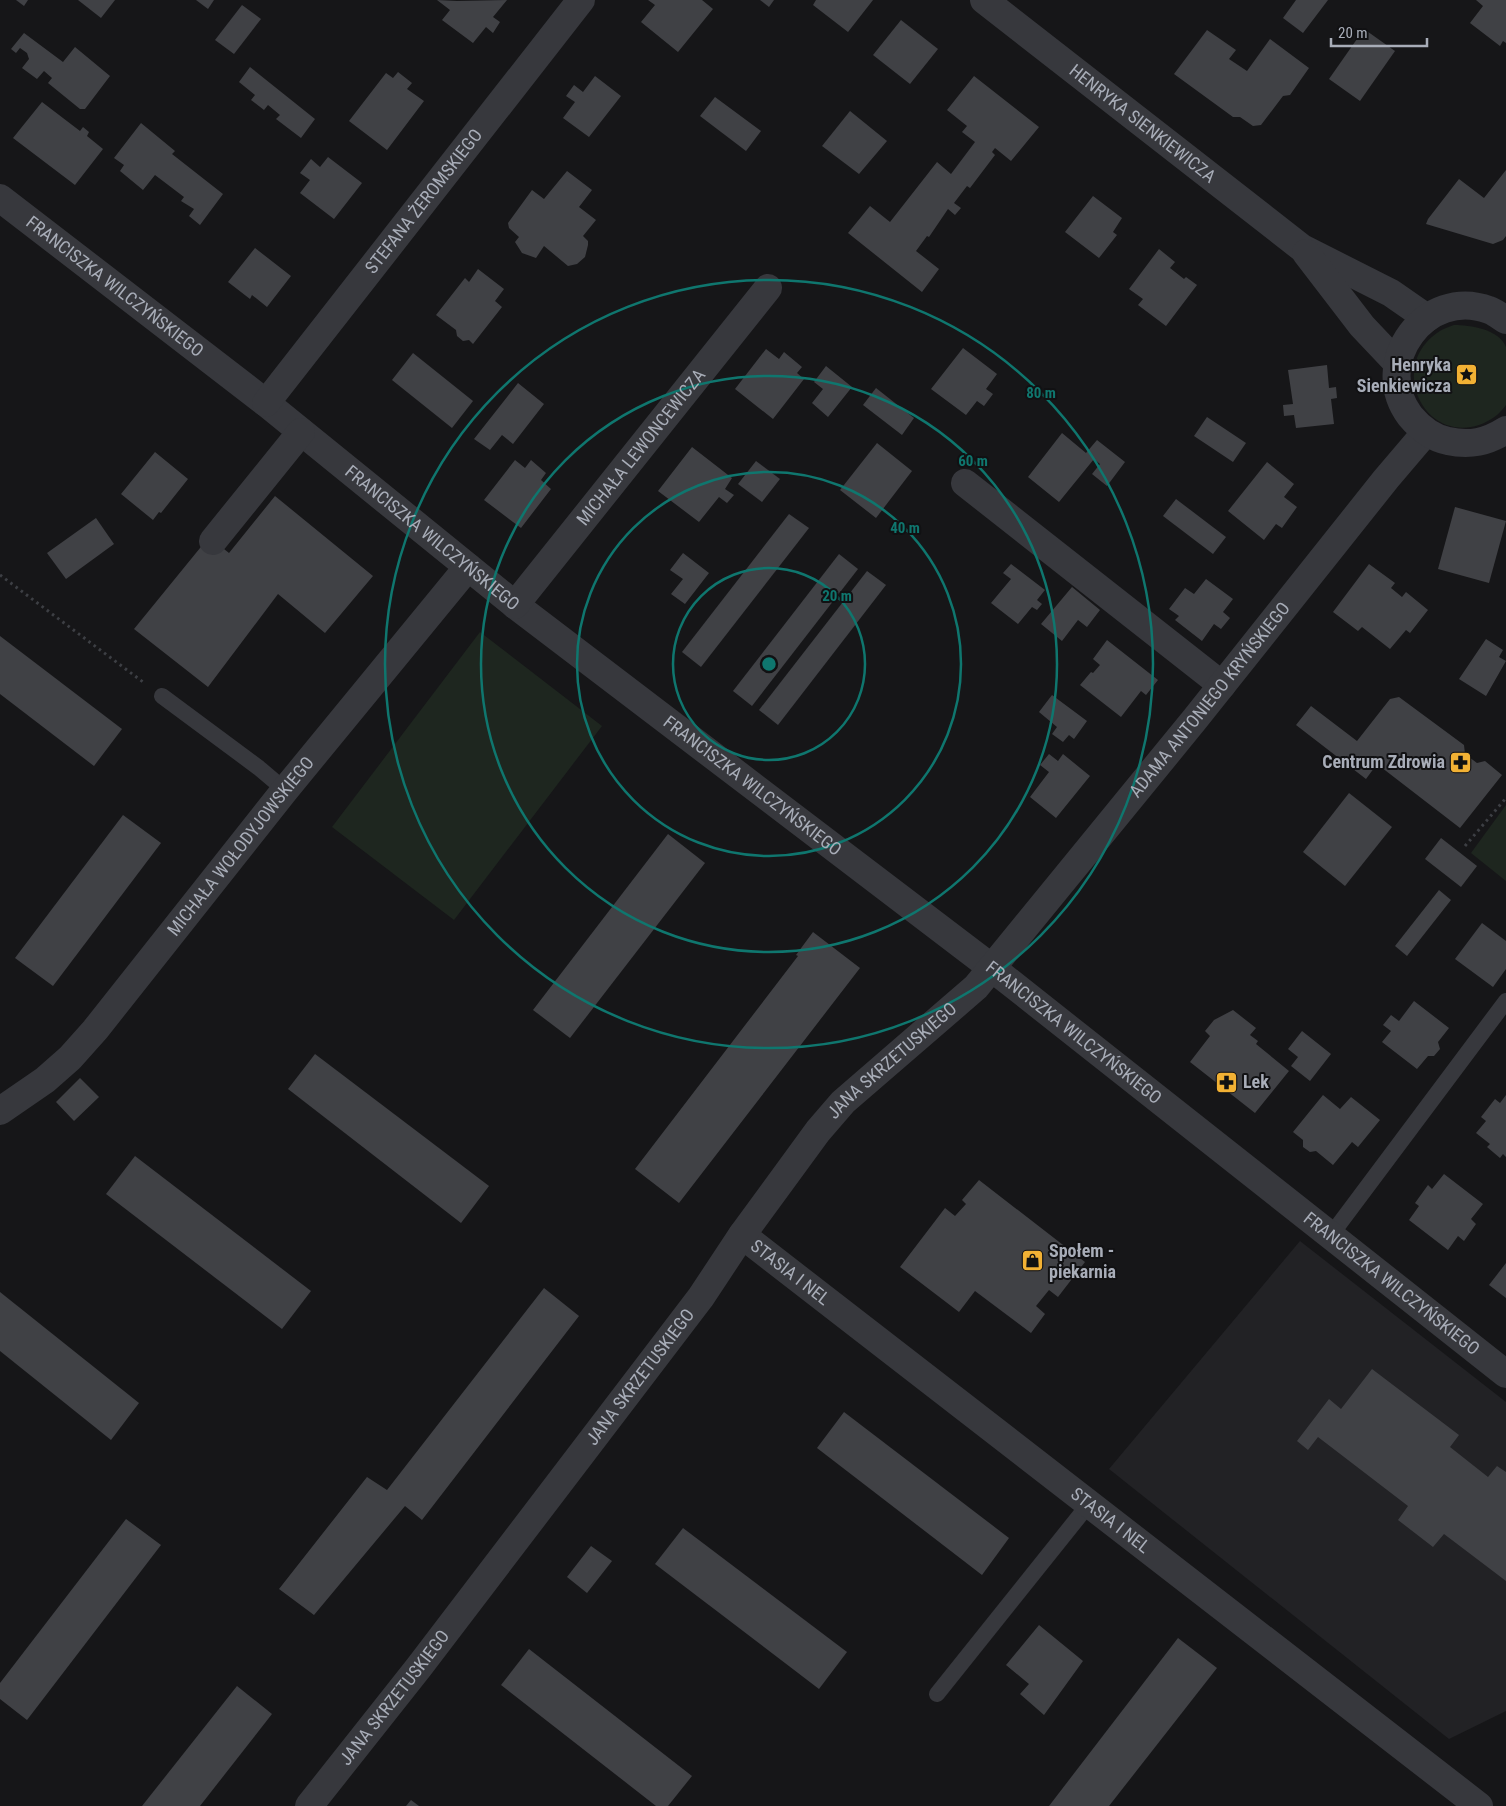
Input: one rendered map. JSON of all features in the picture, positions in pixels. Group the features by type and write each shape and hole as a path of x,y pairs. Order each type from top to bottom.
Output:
{"street":[{"name":"STEFANA ŻEROMSKIEGO","path":"266,403 581,0"},
{"name":"HENRYKA SIENKIEWICZA","path":"984,0 1302,248 1391,293 1427,318"},
{"name":"FRANCISZKA WILCZYŃSKIEGO","path":"0,198 266,403 515,605 992,968 1506,1374"},
{"name":"HENRYKA SIENKIEWICZA","path":"1302,248 1362,326 1397,363"},
{"name":"MICHAŁA LEWONCEWICZA","path":"515,605 768,288"},
{"path":"1502,437 1476,443 1459,444 1441,440 1426,432 1414,421 1405,408 1399,394 1396,379 1397,363 1407,338 1427,318 1447,308 1468,306 1489,310 1506,320"},
{"path":"214,541 301,432"},
{"name":"ADAMA ANTONIEGO KRYŃSKIEGO","path":"992,968 1426,432"},
{"path":"965,483 1222,685"},
{"name":"MICHAŁA WOŁODYJOWSKIEGO","path":"0,1111 45,1080 70,1058 95,1030 285,790 468,567"},
{"name":"JANA SKRZETUSKIEGO","path":"310,1806 419,1667 701,1297 742,1235 818,1131 843,1102 976,987 992,968"},
{"name":"STASIA I NEL","path":"742,1235 1478,1806"}],"lane":[{"path":"162,696 259,768 285,790"},
{"path":"1331,1235 1506,1000"},
{"path":"937,1694 1089,1504"}],"path":[{"path":"0,575 162,696"},
{"path":"1465,846 1506,798"}],"shaded area":[{"path":"1454,325 1476,327 1491,332 1506,347 1506,405 1487,422 1459,428 1442,423 1429,413 1419,398 1414,382 1415,364 1422,347 1439,332"},
{"path":"480,632 602,726 454,920 332,827"},
{"path":"1506,805 1506,881 1471,853"},
{"path":"1300,1241 1506,1402 1506,1711 1449,1739 1109,1469"}],"building":[{"path":"16,0 28,0 24,6"},
{"path":"78,0 115,0 101,18"},
{"path":"196,0 214,0 208,9"},
{"path":"437,0 507,0 493,17 500,22 493,33 486,27 473,43 442,20 450,10"},
{"path":"648,0 702,0 713,9 678,52 641,22 655,5"},
{"path":"760,0 774,0 769,7"},
{"path":"816,0 873,0 848,32 813,5"},
{"path":"1296,0 1328,0 1303,33 1283,18"},
{"path":"1476,0 1506,0 1506,43 1503,41 1500,46 1470,23 1483,6"},
{"path":"242,5 261,19 234,54 215,40"},
{"path":"901,20 938,49 910,84 873,55"},
{"path":"1364,29 1395,51 1360,101 1329,79"},
{"path":"1207,30 1236,50 1229,59 1247,71 1270,39 1309,68 1290,95 1283,96 1261,125 1253,126 1240,117 1233,117 1174,74"},
{"path":"24,33 63,62 75,47 110,76 85,109 80,109 48,83 52,78 44,71 37,79 22,68 29,59 27,53 20,48 16,53 11,49"},
{"path":"250,67 315,119 301,138 276,119 280,115 268,105 264,110 251,100 255,95 239,82"},
{"path":"398,72 412,83 407,89 424,101 387,150 349,121 386,73 393,78"},
{"path":"595,76 621,96 589,137 563,118 575,102 566,96 574,85 583,92"},
{"path":"974,76 1039,127 1011,161 995,148 992,152 995,155 970,188 967,186 954,203 961,208 955,215 948,209 929,237 927,236 916,251 939,269 922,292 848,233 870,206 890,222 937,162 951,174 975,142 962,132 967,126 947,110"},
{"path":"715,97 761,131 746,151 700,116"},
{"path":"42,102 80,131 83,127 89,132 87,136 103,149 75,185 13,138"},
{"path":"850,111 887,141 859,174 822,146"},
{"path":"141,123 175,151 172,154 223,194 200,225 189,216 194,209 181,201 184,197 155,175 143,190 120,171 124,165 114,158"},
{"path":"328,157 362,183 334,219 300,193 310,180 300,173 311,159 320,167"},
{"path":"1506,170 1506,236 1503,240 1493,244 1426,224 1459,179 1484,198"},
{"path":"567,171 592,190 579,207 596,220 583,236 588,241 585,257 577,264 568,266 544,246 536,258 522,253 515,242 519,237 509,228 508,223 532,190 544,199"},
{"path":"1093,196 1122,218 1113,232 1117,235 1099,258 1065,232"},
{"path":"255,248 291,276 267,307 252,295 250,299 228,282"},
{"path":"1159,249 1175,262 1170,268 1184,279 1186,277 1197,285 1166,326 1138,305 1143,299 1129,289"},
{"path":"478,269 504,289 495,301 502,307 473,344 469,340 463,341 457,336 456,330 436,315 465,278 469,282"},
{"path":"963,348 997,374 986,389 993,394 984,406 977,401 966,415 931,389"},
{"path":"766,349 779,359 784,352 802,367 797,373 804,379 773,419 735,389"},
{"path":"413,353 473,401 452,428 392,380"},
{"path":"1327,365 1329,388 1336,387 1337,398 1331,399 1334,424 1296,428 1294,415 1284,416 1283,405 1293,404 1288,370"},
{"path":"826,366 852,387 828,417 812,403 823,389 814,382"},
{"path":"518,383 544,404 513,444 502,435 490,450 474,439"},
{"path":"876,388 914,418 902,435 863,405"},
{"path":"1207,417 1246,443 1233,462 1194,436"},
{"path":"1062,433 1086,453 1097,440 1125,462 1107,486 1092,474 1100,464 1094,459 1059,502 1028,477"},
{"path":"877,443 912,471 876,518 840,490"},
{"path":"692,447 732,478 725,489 734,495 727,503 719,497 699,522 658,491"},
{"path":"155,452 188,479 161,513 159,512 153,520 121,494"},
{"path":"515,460 525,468 531,460 546,473 541,480 551,489 521,528 484,500"},
{"path":"756,461 780,479 762,502 738,484"},
{"path":"1267,462 1294,484 1284,497 1297,507 1282,528 1276,524 1264,540 1228,511"},
{"path":"275,496 373,576 325,633 278,594 208,687 134,629 209,537 229,553"},
{"path":"1176,499 1226,537 1213,554 1163,516"},
{"path":"1455,507 1506,521 1489,583 1438,569"},
{"path":"789,514 809,528 701,667 682,652"},
{"path":"96,518 114,544 66,579 47,553"},
{"path":"683,553 709,573 685,604 671,594 683,579 670,570"},
{"path":"839,554 858,569 752,706 733,691"},
{"path":"1011,564 1045,590 1037,600 1042,604 1037,610 1032,607 1018,624 991,603 1011,579 1003,573"},
{"path":"1369,564 1395,583 1391,588 1402,597 1406,592 1428,610 1410,633 1406,630 1390,649 1362,627 1358,631 1333,612"},
{"path":"867,571 886,585 778,725 759,710"},
{"path":"1206,579 1233,599 1223,612 1230,618 1221,629 1214,624 1202,641 1175,620 1179,616 1169,609 1185,588 1194,594"},
{"path":"1072,587 1100,610 1087,627 1078,620 1062,641 1041,624"},
{"path":"0,636 122,729 94,766 0,694"},
{"path":"1486,639 1503,650 1499,657 1506,661 1486,696 1459,679"},
{"path":"1107,640 1158,680 1146,695 1141,691 1121,717 1080,685 1100,665 1093,659"},
{"path":"1052,695 1087,721 1074,739 1069,735 1063,742 1052,734 1057,727 1039,712"},
{"path":"1399,697 1464,745 1465,754 1477,763 1485,761 1502,775 1460,828 1377,764 1366,779 1296,725 1311,706 1357,741 1390,699"},
{"path":"1049,754 1058,761 1063,754 1090,776 1056,818 1030,797 1049,772 1040,765"},
{"path":"1349,793 1392,827 1345,886 1303,852"},
{"path":"123,815 161,843 53,986 15,958"},
{"path":"668,834 705,863 570,1038 533,1010"},
{"path":"1441,838 1477,866 1461,887 1425,859"},
{"path":"1439,890 1451,900 1407,956 1395,946"},
{"path":"1482,923 1506,941 1506,969 1493,987 1455,959"},
{"path":"813,932 860,968 679,1203 635,1169 798,956 796,955"},
{"path":"1414,1001 1449,1028 1438,1042 1440,1049 1434,1056 1428,1056 1417,1069 1382,1042 1391,1031 1383,1025 1391,1015 1399,1021"},
{"path":"1233,1010 1256,1028 1250,1035 1258,1041 1256,1044 1289,1071 1255,1113 1190,1062 1210,1036 1205,1031 1214,1020"},
{"path":"1302,1031 1331,1054 1310,1081 1291,1066 1298,1057 1288,1049"},
{"path":"315,1054 489,1186 461,1223 288,1089"},
{"path":"80,1078 99,1097 74,1121 56,1102"},
{"path":"1323,1095 1340,1109 1351,1097 1380,1120 1358,1147 1352,1142 1333,1165 1316,1151 1310,1152 1303,1147 1303,1140 1293,1132"},
{"path":"1506,1095 1506,1157 1503,1154 1500,1158 1487,1147 1490,1144 1476,1133 1486,1121 1481,1117 1495,1099 1500,1103"},
{"path":"135,1156 311,1291 282,1329 106,1194"},
{"path":"1444,1174 1483,1204 1471,1219 1476,1224 1464,1241 1458,1236 1448,1250 1409,1220 1419,1206 1415,1203 1428,1185 1432,1189"},
{"path":"979,1180 1085,1262 1058,1297 1049,1290 1036,1306 1045,1314 1031,1333 975,1291 959,1312 900,1267 945,1208 955,1216 966,1204 962,1200"},
{"path":"1506,1263 1506,1298 1489,1285"},
{"path":"544,1288 579,1316 422,1520 405,1506 314,1615 279,1589 367,1477 387,1490"},
{"path":"0,1292 139,1403 111,1440 0,1351"},
{"path":"1372,1369 1459,1435 1450,1447 1488,1477 1497,1466 1506,1472 1506,1581 1444,1534 1433,1547 1398,1520 1408,1506 1318,1437 1308,1450 1297,1441 1329,1399 1341,1409"},
{"path":"844,1412 1009,1538 982,1575 817,1448"},
{"path":"126,1519 161,1545 27,1720 0,1699 0,1683"},
{"path":"683,1528 847,1652 819,1689 655,1564"},
{"path":"591,1546 612,1561 587,1593 567,1577"},
{"path":"1039,1625 1083,1661 1044,1715 1020,1694 1029,1684 1006,1665"},
{"path":"1178,1638 1217,1668 1109,1806 1049,1806"},
{"path":"529,1649 692,1776 668,1806 656,1806 501,1685"},
{"path":"237,1686 272,1714 200,1806 142,1806"},
{"path":"411,1800 419,1806 406,1806"}],"place":[{"name":"Henryka Sienkiewicza","path":"1467,375"},
{"name":"Centrum Zdrowia","path":"1461,762"},
{"name":"Lek","path":"1227,1082"},
{"name":"Społem - piekarnia","path":"1033,1261"}]}
